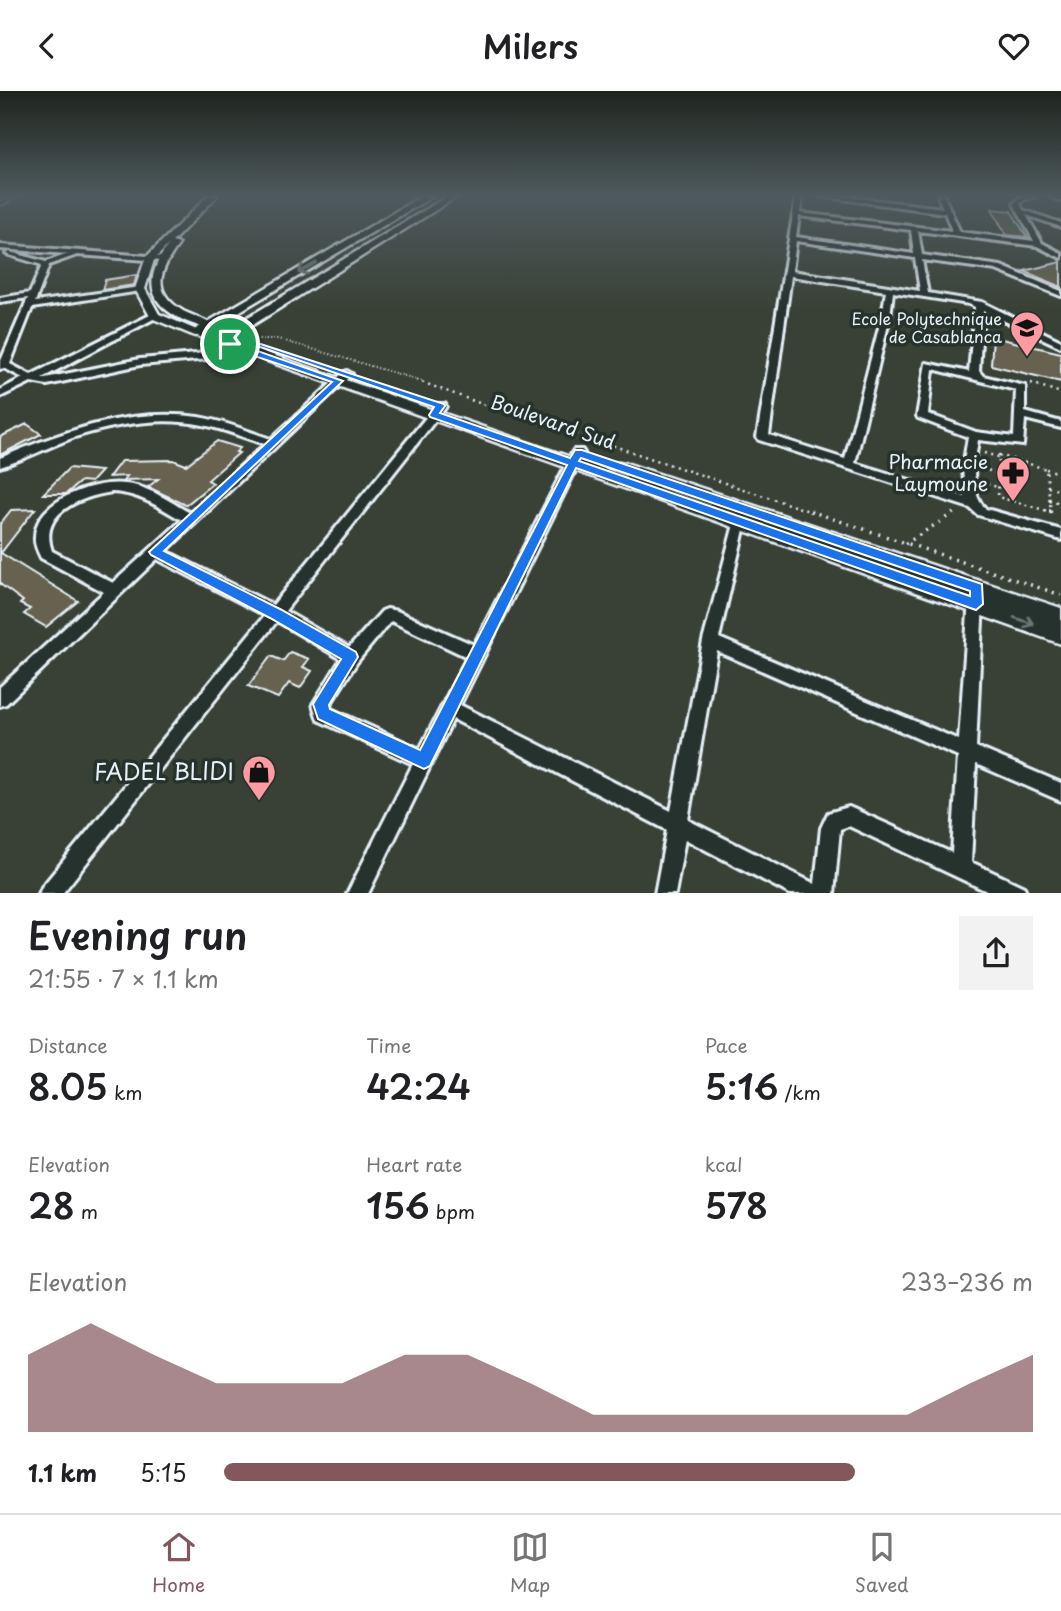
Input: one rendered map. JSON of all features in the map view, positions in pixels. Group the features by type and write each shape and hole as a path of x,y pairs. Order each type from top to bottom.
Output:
{"main road":[{"path":"216,336 372,233"},
{"path":"216,336 246,325 394,233"},
{"name":"Boulevard Sud","path":"216,336 976,596 1061,634"},
{"name":"Boulevard Sud","path":"976,596 1061,617"}],"street":[{"path":"0,394 155,316 140,289 149,259 175,233"},
{"path":"0,247 162,259 184,233"},
{"path":"794,233 763,437 972,504 982,512 1061,535"},
{"path":"915,233 925,294"},
{"path":"953,233 1039,244 1061,256"},
{"path":"1033,233 1039,244"},
{"path":"793,239 998,268 1061,294"},
{"path":"0,257 26,249"},
{"path":"10,254 46,264 78,253"},
{"name":"Boulevard Sud","path":"162,259 156,284 165,306 216,336"},
{"path":"46,264 3,365 38,382 55,381 140,362 209,356 216,336"},
{"path":"789,273 979,304 1061,344"},
{"path":"849,465 886,316 890,288"},
{"path":"28,306 140,289"},
{"path":"0,300 32,295"},
{"path":"979,304 974,372 979,377"},
{"name":"Boulevard Sud","path":"155,316 216,336"},
{"path":"929,365 979,377 1021,388 1020,440 1017,443 975,436 922,416 929,365"},
{"path":"0,698 343,378"},
{"path":"50,893 437,410"},
{"path":"1020,414 1061,425"},
{"path":"0,463 80,432 121,422 160,419 198,421 273,443"},
{"path":"972,504 969,494 972,440 975,436"},
{"path":"358,893 576,458"},
{"path":"113,590 46,554 40,545 39,534 42,524 52,513 87,492 117,487 130,489 190,519"},
{"path":"665,893 711,641 741,515"},
{"path":"155,552 275,613 351,657"},
{"path":"961,867 976,596"},
{"path":"424,760 324,714 321,704 351,657 387,615 476,654"},
{"path":"711,641 1061,792"},
{"path":"449,708 810,893"},
{"path":"824,893 831,828 841,816 861,820 1015,893"}],"path":[{"path":"246,325 251,326 245,334 255,339 278,339 444,388 512,415 581,435 1061,595"},
{"path":"1024,381 1061,393"},
{"path":"981,453 999,455 1061,473"},
{"path":"999,457 998,497 1051,512 1045,468"},
{"path":"982,468 999,474"},
{"path":"981,482 998,487"},
{"path":"1048,487 1061,491"},
{"path":"1049,501 1061,503"},
{"path":"905,544 955,511 972,504"}],"building":[{"path":"1025,233 1027,237 1006,235"},
{"path":"1061,262 1061,287 1024,271"},
{"path":"137,275 134,285 102,290 105,280"},
{"path":"993,337 1061,353 1061,382 991,365"},
{"path":"27,424 41,434 0,455 0,437"},
{"path":"217,441 240,448 236,452 239,453 208,480 213,483 186,505 148,487 158,479 124,480 127,476 109,477 121,461 173,460 186,465"},
{"path":"69,468 101,471 91,482 81,481 66,494 43,494"},
{"path":"35,509 1,553 78,601 46,627 24,614 30,609 20,604 23,601 0,584 0,524 11,510"},
{"path":"290,652 309,659 303,667 312,671 300,688 289,683 278,698 248,686 271,656 283,661"}],"place":[{"name":"Ecole Polytechnique de Casablanca","path":"1027,358"},
{"name":"Pharmacie Laymoune","path":"1013,503"},
{"name":"FADEL BLIDI","path":"259,802"}],"route":[{"path":"230,344 219,341 230,334 440,406 434,415 573,463 976,604 977,588 578,453 573,463 508,590 424,760 324,714 321,704 351,657 275,613 155,552 338,381 230,344"}]}
